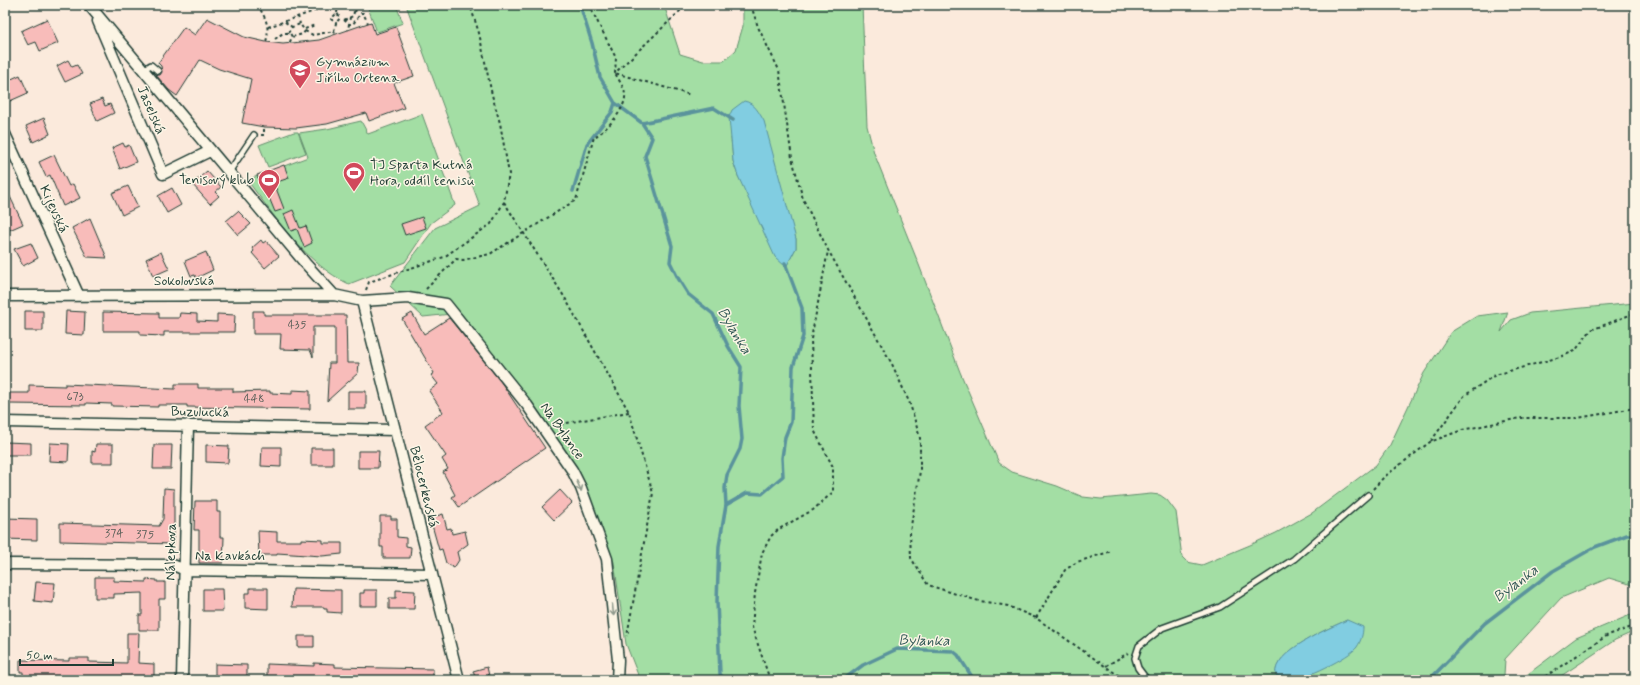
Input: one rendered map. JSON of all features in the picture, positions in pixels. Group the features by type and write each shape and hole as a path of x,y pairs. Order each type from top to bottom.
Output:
{"street":[{"name":"Jaselská","path":"91,7 125,44 143,70 210,151 334,295"},
{"name":"Jaselská","path":"91,7 163,174 210,151"},
{"name":"Kijevská","path":"5,134 78,294"},
{"name":"Sokolovská","path":"5,296 78,294 334,295 362,301"},
{"name":"Na Bylance","path":"362,301 416,299 446,304 560,452 572,470 581,488 607,559 618,660 617,680"},
{"name":"Bělocerkevská","path":"362,301 459,680"},
{"name":"Buzulucká","path":"5,422 395,430"},
{"name":"Nálepkova","path":"182,680 188,425"},
{"name":"Na Kavkách","path":"5,564 173,564 185,570 432,574"}],"lane":[{"path":"143,70 151,65 158,71"},
{"path":"229,173 254,135"},
{"path":"1147,680 1138,668 1135,658 1139,646 1162,628 1220,607 1294,559 1368,495"}],"path":[{"path":"257,5 265,18 268,27 266,42"},
{"path":"268,27 332,5"},
{"path":"336,23 331,20 337,13 338,5"},
{"path":"350,5 353,15 357,20"},
{"path":"362,301 369,282 444,257 491,224 504,202 509,174 508,167 500,123 492,96 479,33 470,5"},
{"path":"416,299 456,259 462,260 490,254 576,200 594,137 603,132 622,108 625,94 615,73 616,58 590,5"},
{"path":"615,73 680,11 680,5"},
{"path":"750,5 758,27 779,70 792,158 802,199 828,250 892,364 910,404 920,438 920,471 910,532 910,558 928,585 975,600 1008,606 1036,618 1125,680"},
{"path":"344,20 353,15 362,6"},
{"path":"362,6 363,13 368,23"},
{"path":"337,13 340,19 349,24"},
{"path":"349,24 352,24 363,13"},
{"path":"353,15 359,17"},
{"path":"348,30 353,15"},
{"path":"298,16 300,24 310,34 316,35 334,31"},
{"path":"336,34 334,31 336,23 340,19"},
{"path":"284,21 292,27"},
{"path":"276,39 283,33 288,33 292,27 300,24"},
{"path":"292,37 303,34 305,30 315,25"},
{"path":"288,33 292,37"},
{"path":"289,44 292,37"},
{"path":"615,73 691,95"},
{"path":"504,202 525,232 565,298 630,412 653,493 627,637"},
{"path":"770,680 752,627 754,593 762,553 771,536 779,529 813,510 833,492 833,468 814,430 811,339 828,250"},
{"path":"1368,495 1384,477 1430,442 1464,396 1495,375 1560,357 1575,351 1591,330 1635,313"},
{"path":"1430,442 1462,430 1520,418 1578,418 1635,408"},
{"path":"542,427 630,412"},
{"path":"1036,618 1065,570 1077,562 1112,551"},
{"path":"1540,680 1608,635 1635,626"},
{"path":"1106,666 1139,646"}],"green space":[{"path":"367,5 396,5 403,23 377,32"},
{"path":"406,5 664,5 680,54 703,61 724,61 736,50 743,26 743,5 862,5 867,126 874,153 960,372 999,463 1012,472 1057,486 1083,497 1101,499 1151,494 1160,495 1167,500 1176,512 1182,557 1187,562 1202,565 1276,533 1312,513 1376,465 1390,445 1424,373 1451,332 1477,316 1508,312 1501,332 1511,320 1530,313 1635,303 1635,586 1609,578 1561,598 1505,659 1504,675 1508,680 1292,680 1306,677 1347,620 1303,642 1283,658 1277,666 1276,675 1290,680 640,680 626,644 614,562 541,420 461,313 423,317 390,286 435,228 480,206","holes":["731,138 784,202 796,239 796,248 786,267 738,176 733,161"]},
{"name":"TJ Sparta Kutná Hora, oddíl tenisu","path":"422,114 455,205 431,223 405,262 349,284 319,265 305,252 247,180 308,157 299,133 327,129 361,121 368,134"},
{"path":"294,132 298,132 306,153 268,167 259,145"},
{"path":"1635,613 1635,631 1615,640 1555,680 1520,680 1576,638"}],"water":[{"path":"744,101 754,106 764,121 796,239 796,248 786,267 775,257 738,176 733,161 729,117 732,110"},
{"path":"1347,620 1363,627 1360,642 1353,651 1326,667 1297,679 1289,680 1276,675 1277,666 1292,650 1303,642"}],"building":[{"name":"Gymnázium Jiřího Ortena","path":"207,18 244,37 283,44 319,40 371,22 375,34 396,27 414,76 394,83 404,108 369,121 366,113 327,124 296,128 264,127 242,123 251,79 219,69 200,60 177,96 169,90 156,75 160,75 162,72 161,66 158,63 184,27 195,35"},
{"path":"47,19 58,43 40,51 36,42 28,45 21,31"},
{"path":"68,60 72,67 77,65 82,74 65,82 57,66"},
{"path":"20,75 28,93 10,101 5,89 5,82"},
{"path":"102,99 105,106 110,104 114,113 97,121 90,104"},
{"path":"44,118 50,134 33,142 26,126"},
{"path":"123,143 125,147 129,145 136,162 120,169 112,148"},
{"path":"54,155 69,186 73,184 80,198 63,206 50,175 46,177 39,162"},
{"path":"284,165 289,178 274,183 284,209 275,212 268,195 265,196 257,175"},
{"path":"207,171 221,187 215,192 219,196 210,204 192,184"},
{"path":"5,186 23,224 5,232"},
{"path":"128,186 138,207 122,215 112,193"},
{"path":"172,188 181,205 167,213 158,196"},
{"path":"293,210 300,228 306,226 312,243 304,247 297,229 291,231 284,214"},
{"path":"238,211 251,224 238,235 226,221"},
{"path":"422,217 426,228 405,235 401,224"},
{"path":"90,218 107,258 87,257 72,228"},
{"path":"261,240 263,243 266,241 279,256 265,268 252,253 254,251 252,248"},
{"path":"31,243 38,258 23,266 14,249"},
{"path":"161,252 169,269 153,276 146,259"},
{"path":"206,252 213,270 196,278 195,275 191,276 185,261"},
{"path":"25,311 43,311 43,331 25,331"},
{"path":"66,311 85,312 84,335 65,334"},
{"path":"253,311 264,311 264,315 346,315 347,363 359,363 358,373 327,401 329,363 335,363 335,327 313,327 313,357 310,350 280,349 281,334 253,334"},
{"path":"103,312 159,313 159,318 179,318 180,313 197,314 197,321 217,322 217,314 235,315 234,332 164,332 164,336 140,335 140,331 103,331"},
{"path":"412,313 424,334 449,318 501,382 545,448 459,507 452,497 455,495 443,472 448,469 442,459 446,456 425,425 443,412 429,391 438,384 431,375 434,373 402,319"},
{"path":"65,384 175,389 175,384 198,384 198,388 233,388 233,392 270,391 270,393 292,394 292,390 310,391 310,409 187,407 187,405 158,405 158,407 112,406 112,404 86,403 86,405 9,404 9,393 29,393 29,385 65,386"},
{"path":"348,391 366,391 366,409 348,409"},
{"path":"5,442 31,443 31,455 5,455"},
{"path":"50,443 69,444 68,462 49,461"},
{"path":"96,444 113,444 113,463 92,463 92,451 95,452"},
{"path":"154,445 172,445 171,469 153,469"},
{"path":"206,445 229,446 228,463 206,462"},
{"path":"262,447 281,447 281,467 261,466"},
{"path":"311,448 333,448 333,465 311,465"},
{"path":"358,451 379,451 378,468 358,468"},
{"path":"164,488 174,489 174,544 60,541 60,523 159,526 163,519"},
{"path":"560,490 572,503 554,520 542,507"},
{"path":"195,501 217,501 217,512 220,512 220,537 224,537 223,563 199,563 199,530 194,530"},
{"path":"443,514 447,529 451,528 452,534 465,531 468,544 457,552 459,560 454,568 446,563 442,549 439,550 430,518"},
{"path":"380,516 391,516 391,519 397,519 397,537 406,538 406,546 411,547 410,558 383,558 383,547 380,547"},
{"path":"5,518 37,519 37,540 5,539"},
{"path":"258,531 277,532 277,541 301,541 301,539 323,540 323,543 342,543 342,554 322,556 277,553 277,555 259,555"},
{"path":"95,577 114,577 114,581 146,582 146,579 157,580 157,582 165,582 165,599 159,599 159,630 139,630 139,615 142,615 142,593 114,594 114,598 95,598"},
{"path":"36,582 55,583 53,603 34,601"},
{"path":"250,588 268,588 268,609 245,608 245,593 250,593"},
{"path":"203,589 222,589 223,611 203,611"},
{"path":"293,589 341,590 341,613 327,612 327,609 324,609 324,607 292,607"},
{"path":"364,590 377,590 377,606 360,606 360,593 364,593"},
{"path":"396,590 415,591 414,609 389,609 389,598 396,598"},
{"path":"127,633 139,633 138,663 154,664 154,679 125,680 125,678 105,677 105,680 23,680 23,672 20,672 20,660 69,661 69,658 89,658 89,662 127,663"},
{"path":"298,636 314,636 314,647 298,647"},
{"path":"314,663 335,664 335,667 433,669 433,680 267,680 267,664 314,666"},
{"path":"215,664 247,665 247,680 215,679"},
{"path":"487,667 490,680 476,680 473,671"}],"waterway":[{"name":"Bylanka","path":"580,5 592,43 600,77 615,103 642,123 652,138 645,156 672,246 670,262 688,294 713,314 728,346 741,367 739,406 742,439 740,449 727,475 725,488 726,505 719,546 717,601 720,674 725,680"},
{"path":"573,191 587,144 612,112 615,103"},
{"path":"642,123 714,108 733,120"},
{"path":"726,505 747,493 762,494 783,476 782,458 785,437 791,422 793,367 803,336 802,308 785,263"},
{"name":"Bylanka","path":"1429,680 1485,623 1553,571 1595,547 1627,535 1635,535"},
{"name":"Bylanka","path":"843,680 863,665 897,649 953,651 958,655 974,680"}],"place":[{"name":"Gymnázium Jiřího Ortena","path":"300,90"},
{"name":"TJ Sparta Kutná Hora, oddíl tenisu","path":"354,192"},
{"name":"Tenisový klub","path":"269,200"}]}
